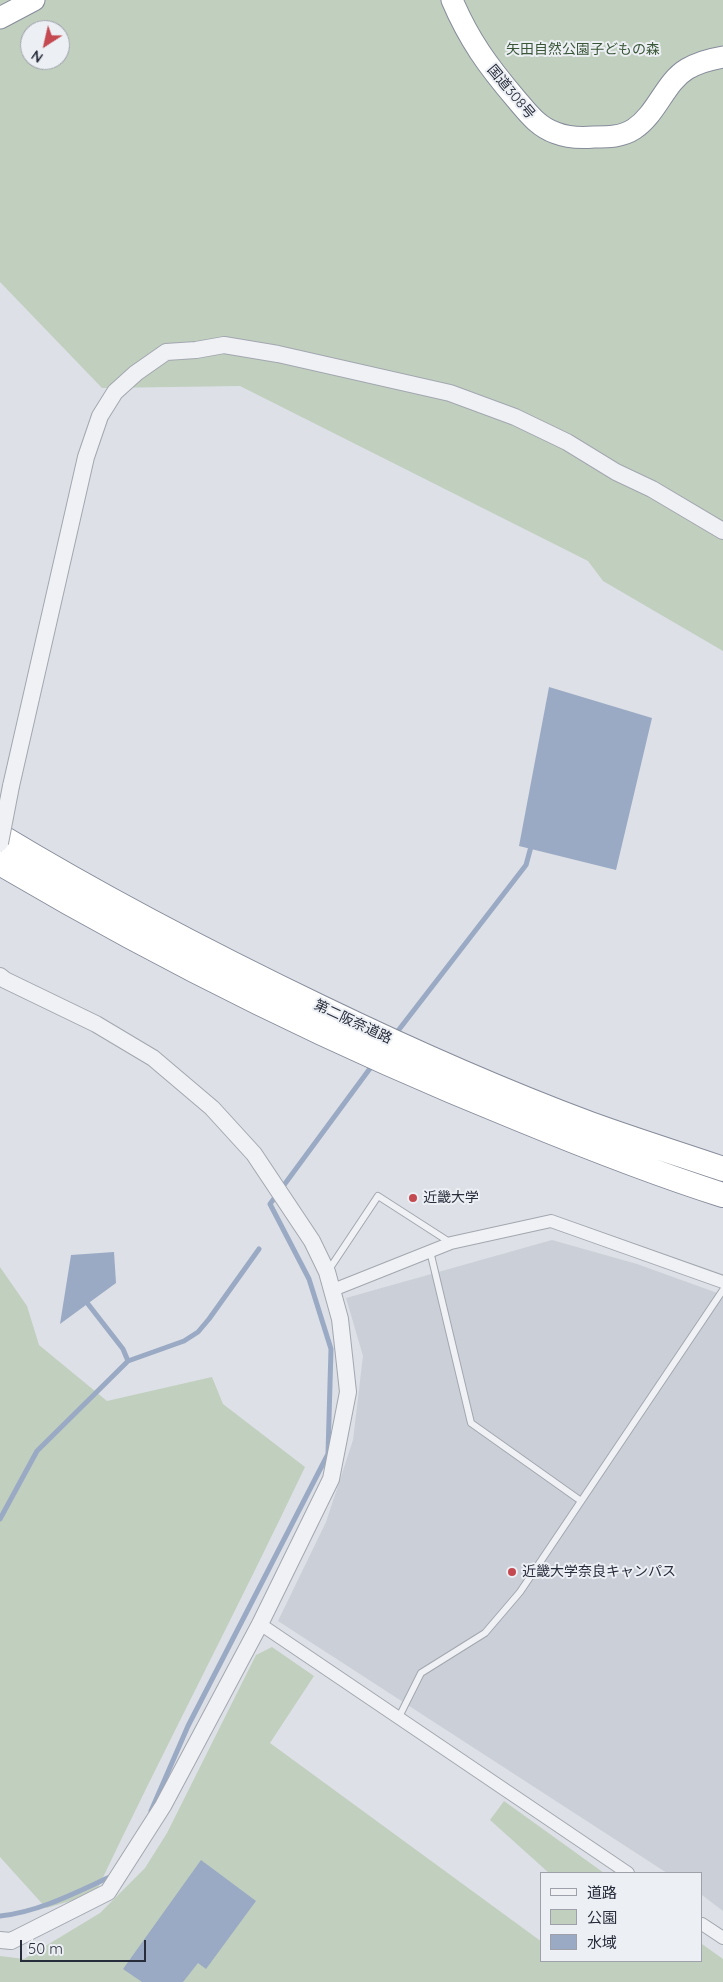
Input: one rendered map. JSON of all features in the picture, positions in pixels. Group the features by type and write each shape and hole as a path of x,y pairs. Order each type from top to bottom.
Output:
{"highway":[{"path":"0,18 34,0"},
{"name":"国道308号","path":"452,0 466,31 484,60 536,122 556,134 585,138 614,137 625,134 635,129 652,113 676,79 687,69 723,57"},
{"name":"第二阪奈道路","path":"0,836 57,871 168,931 369,1030 469,1075 589,1123 723,1169"},
{"name":"第二阪奈道路","path":"0,863 156,952 256,1003 358,1051 582,1145 723,1195"}],"street":[{"path":"0,843 11,786 86,457 100,416 115,392 136,373 166,352 196,350 224,345 278,354 450,393 515,417 568,442 616,472 652,489 723,531"},
{"path":"0,976 96,1024 153,1058 212,1108 254,1154 312,1241 327,1272 340,1319 348,1392 331,1479 260,1624 163,1806 108,1892 10,1941 0,1940"},
{"path":"333,1290 451,1243 551,1221 723,1282"},
{"path":"260,1624 627,1872"},
{"path":"703,1925 723,1938"}],"lane":[{"path":"327,1272 378,1196 451,1243"},
{"path":"430,1250 471,1423 581,1501"},
{"path":"399,1717 421,1673 486,1633 520,1592 723,1290"}],"shaded area":[{"name":"近畿大学奈良キャンパス","path":"552,1240 637,1264 723,1295 723,1911 703,1896 703,1872 665,1872 278,1621 326,1522 353,1440 363,1356 346,1298"}],"green space":[{"name":"矢田自然公園子どもの森","path":"0,0 723,0 723,651 603,581 588,561 240,386 102,388 0,282"},
{"path":"0,1267 27,1306 39,1345 107,1401 212,1377 223,1404 305,1467 95,1894 46,1908 0,1857"},
{"path":"272,1647 314,1676 270,1743 540,1941 540,1962 703,1962 703,1945 723,1959 723,1982 0,1982 0,1956 24,1959 100,1913 145,1868 167,1833 256,1655"},
{"path":"504,1801 603,1872 548,1872 490,1820"}],"water":[{"path":"549,687 652,718 616,870 519,846"},
{"path":"114,1252 116,1283 60,1324 71,1255"},
{"path":"201,1860 256,1901 206,1969 198,1963 183,1982 142,1982 123,1969"}],"waterway":[{"path":"394,1036 526,865 532,843"},
{"path":"151,1811 188,1726 328,1454 331,1349 309,1279 270,1204 374,1063"},
{"path":"0,1519 37,1451 128,1361 184,1341 198,1332 259,1249"},
{"path":"88,1304 123,1349 128,1361"},
{"path":"0,1916 43,1906 112,1876"}],"place":[{"name":"近畿大学","path":"413,1198"},
{"name":"近畿大学奈良キャンパス","path":"512,1572"}]}
